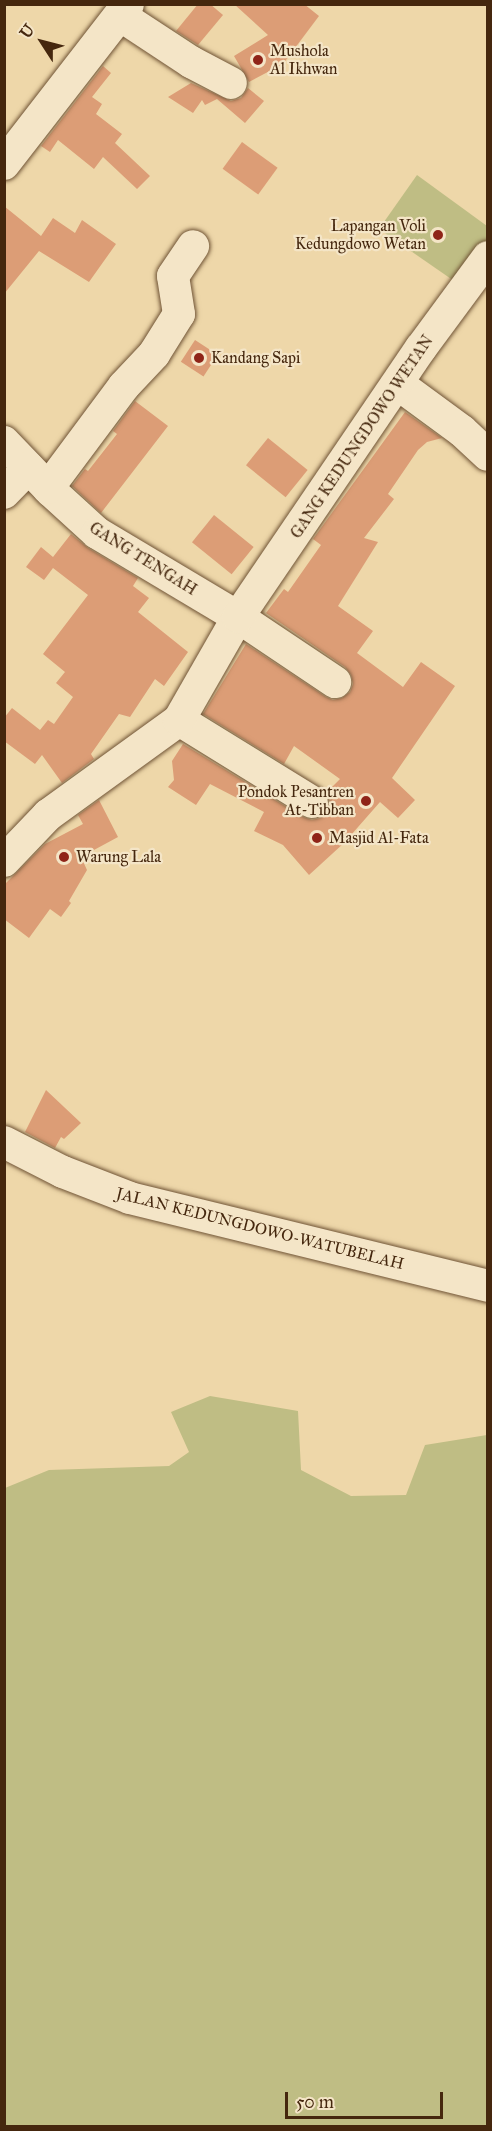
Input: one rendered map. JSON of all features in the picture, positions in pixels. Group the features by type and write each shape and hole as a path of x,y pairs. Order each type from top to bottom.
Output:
{"street":[{"path":"4,164 124,10 191,62 231,84"},
{"path":"4,493 38,478 154,354 178,314 173,276 194,246"},
{"name":"GANG KEDUNGDOWO WETAN","path":"178,720 238,617 488,257"},
{"path":"398,384 462,431 488,455"},
{"name":"GANG TENGAH","path":"4,442 38,478 97,533 238,617 336,682"},
{"path":"4,861 48,815 178,720 312,802"},
{"name":"JALAN KEDUNGDOWO-WATUBELAH","path":"4,1143 63,1173 130,1198 488,1286"}],"shaded area":[{"name":"Lapangan Voli Kedungdowo Wetan","path":"417,175 487,226 487,242 457,283 379,229"},
{"path":"210,1396 298,1411 301,1470 351,1496 406,1495 425,1445 487,1435 487,2126 5,2126 5,1488 49,1470 169,1466 189,1452 171,1412"}],"building":[{"path":"198,4 210,4 223,15 198,45 176,31"},
{"path":"234,4 304,4 319,16 283,64 249,82 234,56 268,35"},
{"path":"103,66 111,73 92,97 102,104 96,114 122,134 115,143 150,176 137,189 103,157 94,169 58,140 50,152 41,146"},
{"path":"191,83 231,101 241,98 248,88 264,101 245,123 217,99 205,105 202,100 193,113 168,97"},
{"path":"242,142 278,168 258,195 223,169"},
{"path":"4,206 41,236 53,218 75,233 82,220 116,244 89,282 39,251 4,294"},
{"name":"Kandang Sapi","path":"195,340 218,355 203,377 181,362"},
{"path":"135,401 168,426 101,513 72,486 85,469 88,471 117,434 113,431"},
{"path":"405,412 442,438 427,442 418,450 388,494 394,499 364,538 378,542 338,606 373,631 357,653 403,687 421,662 455,686 392,778 415,800 398,818 380,802 344,843 309,875 283,845 254,831 264,812 210,784 196,805 168,787 174,780 172,761 183,744 303,817 312,820 320,818 327,812 330,802 327,792 340,779 294,746 284,764 203,714 246,644 326,697 333,700 342,698 350,692 353,684 351,675 345,667 266,613 284,589 288,592 321,545 313,539"},
{"path":"268,438 308,470 286,497 246,465"},
{"path":"214,515 254,547 232,574 192,542"},
{"path":"71,534 88,548 138,578 133,586 149,598 138,612 188,652 164,686 155,679 130,717 119,714 91,754 94,759 62,783 42,755 35,764 4,741 4,718 12,708 40,730 48,720 54,724 73,697 56,683 65,672 43,654 88,595 53,568 44,580 26,567 41,547 53,557"},
{"path":"99,800 118,837 81,857 87,870 69,901 71,903 61,917 50,909 29,938 4,919 4,885 45,844 83,824 78,815"},
{"path":"46,1090 81,1123 64,1139 61,1137 55,1148 25,1132"}],"place":[{"name":"Mushola Al Ikhwan","path":"258,60"},
{"name":"Lapangan Voli Kedungdowo Wetan","path":"438,235"},
{"name":"Kandang Sapi","path":"199,358"},
{"name":"Pondok Pesantren At-Tibban","path":"366,801"},
{"name":"Masjid Al-Fata","path":"317,838"},
{"name":"Warung Lala","path":"64,857"}]}
